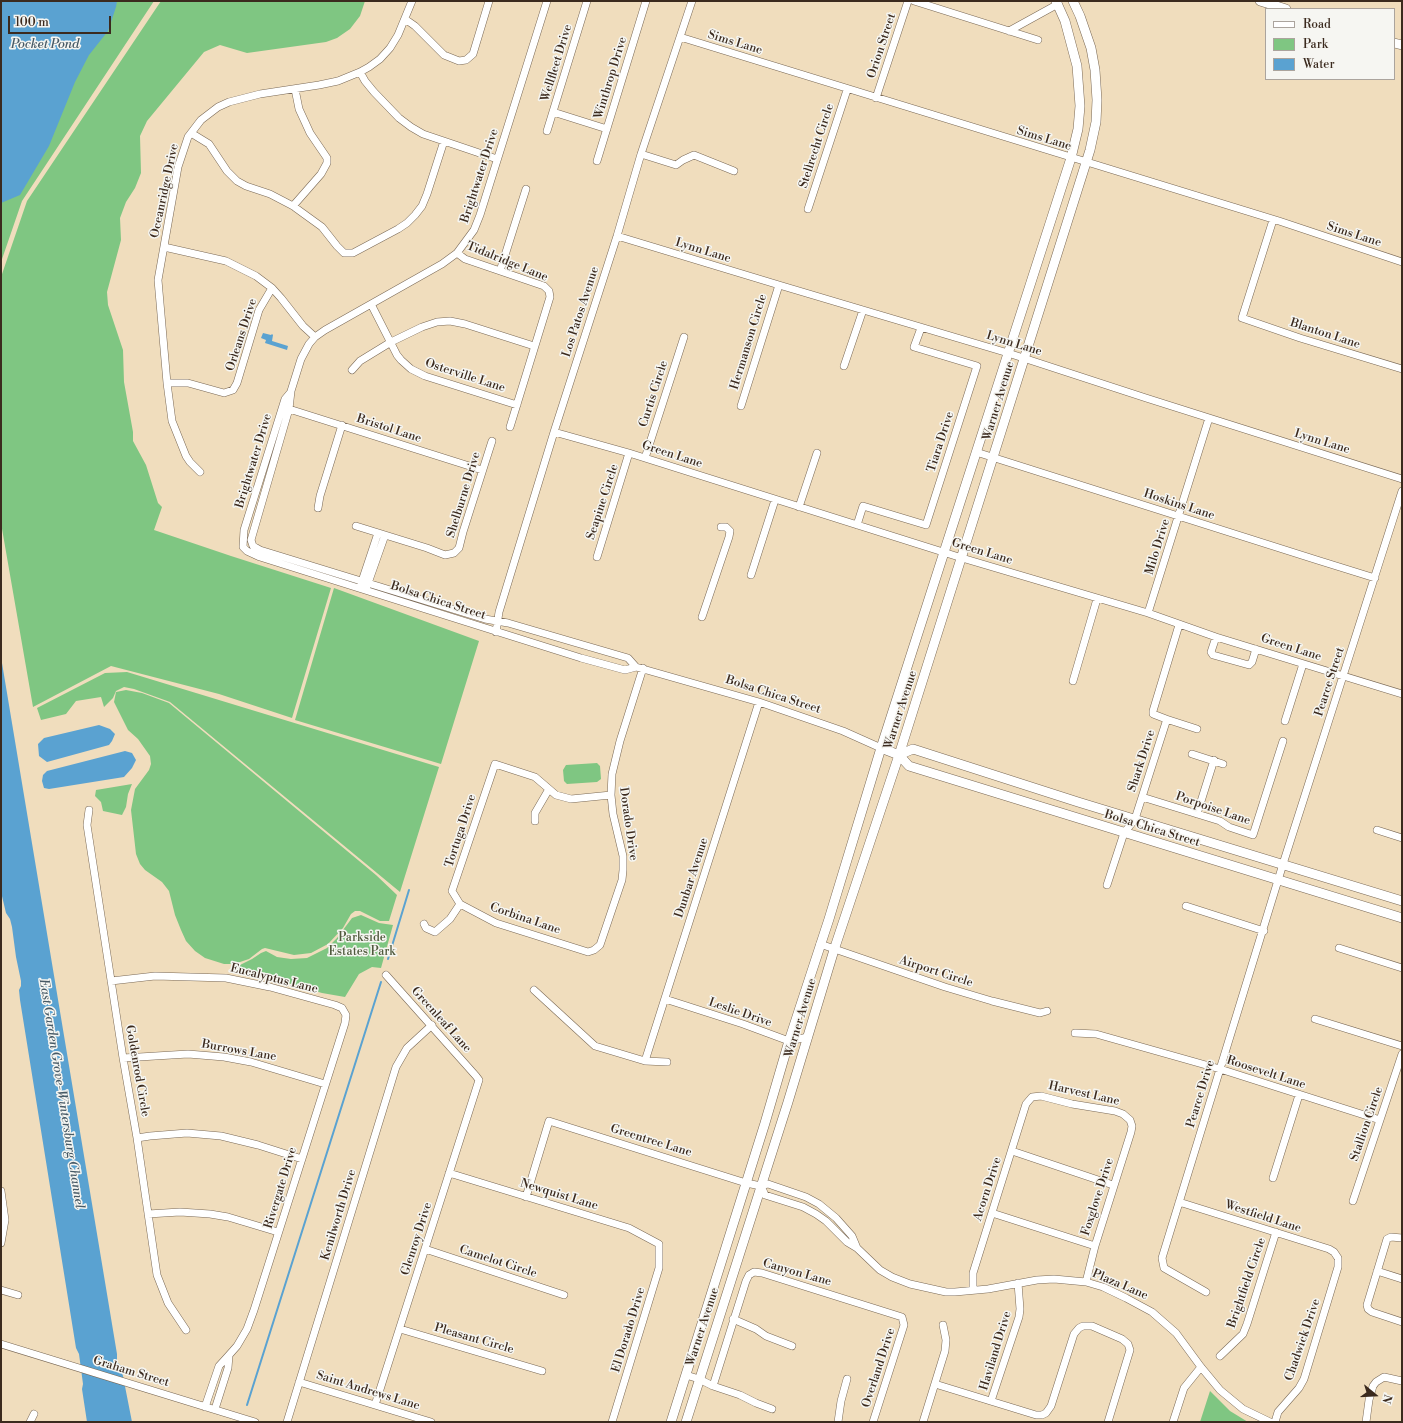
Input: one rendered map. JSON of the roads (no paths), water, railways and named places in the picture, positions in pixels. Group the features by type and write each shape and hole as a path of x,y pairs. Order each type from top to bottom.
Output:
{"main road":[{"name":"Warner Avenue","path":"686,1422 808,1037 834,950 899,755 962,558 1094,136 1097,100 1095,70 1091,48 1073,1"},
{"path":"1260,1 1283,8"},
{"name":"Warner Avenue","path":"671,1422 765,1123 789,1041 829,919 881,748 1071,158 1078,130 1080,96 1077,66 1073,48 1066,21 1058,2"},
{"name":"Bolsa Chica Street","path":"881,748 899,755 909,766 1402,918"},
{"name":"Bolsa Chica Street","path":"899,755 913,749 1402,901"},
{"path":"1037,806 1042,790"}],"street":[{"name":"Oceanridge Drive","path":"200,472 186,456 172,421 167,383 158,280 178,167 188,137 201,120 210,112 229,102 260,94 338,81 360,72 380,59 390,48 398,35 412,1"},
{"path":"405,19 415,26 444,55 459,61 466,60 473,54 489,1"},
{"name":"Brightwater Drive","path":"252,532 289,409 291,391 301,359 309,344 315,337 442,264 457,253 474,230 546,1"},
{"name":"Wellfleet Drive","path":"547,131 587,1"},
{"name":"Winthrop Drive","path":"597,161 646,1"},
{"name":"Los Patos Avenue","path":"496,632 500,608 554,432 617,236 641,154 692,1"},
{"name":"Orion Street","path":"876,98 908,1"},
{"path":"914,1 1038,40"},
{"path":"1009,31 1058,2"},
{"name":"Sims Lane","path":"680,37 847,90 1273,220 1402,262"},
{"path":"360,72 365,82 399,118 423,134 497,158"},
{"path":"293,206 321,174 327,163 327,158 310,133 299,109 295,89"},
{"name":"Stellrecht Circle","path":"808,208 847,90"},
{"path":"553,112 607,129"},
{"path":"190,133 209,144 227,171 237,181 246,186 270,194 293,206 322,227 336,246 344,253 353,253 398,229 415,215 422,206 427,194 444,142"},
{"path":"641,154 676,165 694,155 734,171"},
{"path":"500,271 526,189"},
{"name":"Blanton Lane","path":"1273,220 1242,318 1402,370"},
{"name":"Lynn Lane","path":"617,236 920,328 1025,358 1402,479"},
{"path":"164,247 231,263 256,276 272,288 303,326 315,337"},
{"name":"Tidalridge Lane","path":"457,253 465,259 544,286 549,291 550,297 534,346"},
{"name":"Hermanson Circle","path":"741,406 779,285"},
{"name":"Orleans Drive","path":"167,383 188,383 224,393 233,390 237,383 259,310 272,288"},
{"name":"Osterville Lane","path":"371,304 401,360 411,369 435,380 517,405"},
{"path":"844,366 863,310"},
{"path":"352,370 360,361 391,342 422,326 437,322 450,321 465,324 534,346 510,427"},
{"name":"Tiara Drive","path":"857,525 863,506 926,525 977,366 914,347 920,328"},
{"name":"Curtis Circle","path":"645,458 684,337"},
{"name":"Brightwater Drive","path":"242,539 285,400 291,391"},
{"name":"Bristol Lane","path":"289,409 482,470"},
{"name":"Milo Drive","path":"1148,613 1209,418"},
{"path":"318,508 320,496 342,425"},
{"name":"Green Lane","path":"554,432 630,453 962,558 1148,613 1216,637 1402,694"},
{"name":"Shelburne Drive","path":"381,534 445,555 454,554 459,548 492,441"},
{"name":"Hoskins Lane","path":"976,452 1374,578"},
{"name":"Seapine Circle","path":"597,557 630,453"},
{"path":"799,507 818,453"},
{"name":"Pearce Street","path":"1279,880 1402,491"},
{"path":"751,575 775,500"},
{"path":"356,526 381,534 363,589"},
{"path":"702,617 729,537 730,531 726,527 721,526"},
{"name":"Bolsa Chica Street","path":"252,532 251,540 253,546 257,549 485,619 508,623 628,658 639,668"},
{"name":"Bolsa Chica Street","path":"242,539 243,546 247,551 260,558 363,589 496,632 625,670 639,668 758,702 843,731 881,748"},
{"path":"1072,681 1098,599"},
{"name":"Shark Drive","path":"1135,819 1166,722 1166,719 1153,714 1153,711 1179,625"},
{"path":"1216,637 1211,652 1213,655 1249,665 1252,662 1256,649"},
{"path":"1285,722 1304,664"},
{"name":"Dorado Drive","path":"588,952 597,948 602,941 622,880 623,856 613,814 611,795 613,770 639,668"},
{"name":"Dunbar Avenue","path":"645,1061 758,702"},
{"path":"1166,719 1197,729"},
{"name":"Porpoise Lane","path":"1142,797 1220,821 1229,827 1254,834 1283,741"},
{"path":"1192,754 1223,764"},
{"path":"1197,814 1214,760"},
{"name":"Tortuga Drive","path":"460,904 452,892 495,764 535,777 549,789"},
{"path":"535,821 535,813 549,789 556,794 571,799 611,795"},
{"name":"Goldenrod Circle","path":"89,810 87,825 158,1275 168,1303 186,1330"},
{"path":"1107,885 1124,833 1135,819"},
{"path":"1378,830 1402,838"},
{"name":"Pearce Drive","path":"1206,1292 1164,1268 1162,1258 1279,880"},
{"path":"424,924 426,928 435,932 450,919 460,904"},
{"name":"Corbina Lane","path":"460,904 496,923 588,952"},
{"path":"1186,906 1264,930"},
{"name":"Airport Circle","path":"820,944 945,987 992,1001 1040,1013 1047,1011"},
{"path":"1339,948 1402,968"},
{"name":"Greenleaf Lane","path":"386,975 432,1025 479,1080"},
{"name":"Eucalyptus Lane","path":"111,981 155,976 226,978 270,987 335,1005 342,1008 345,1012 347,1018 345,1023"},
{"path":"534,990 595,1046 645,1061 666,1062"},
{"name":"Leslie Drive","path":"665,999 743,1024 789,1041"},
{"path":"1315,1019 1402,1046"},
{"name":"Rivergate Drive","path":"205,1406 219,1366 237,1346 249,1323 345,1023"},
{"name":"Kenilworth Drive","path":"286,1422 396,1067 407,1048 432,1025"},
{"name":"Roosevelt Lane","path":"1075,1033 1096,1034 1220,1069 1380,1120"},
{"path":"789,1041 808,1037"},
{"name":"Burrows Lane","path":"123,1058 188,1054 224,1057 273,1068 325,1084"},
{"name":"Stallion Circle","path":"1353,1201 1402,1054"},
{"name":"Glenroy Drive","path":"375,1405 479,1080"},
{"path":"1273,1178 1299,1095"},
{"name":"Harvest Lane","path":"1032,1098 1041,1096 1072,1104 1115,1111 1123,1114 1130,1120"},
{"name":"Acorn Drive","path":"973,1290 973,1273 1026,1104 1032,1098"},
{"name":"Foxglove Drive","path":"1086,1282 1113,1185 1131,1132 1132,1126 1130,1120"},
{"name":"Greentree Lane","path":"526,1197 549,1121 746,1182"},
{"path":"137,1138 187,1133 221,1136 258,1145 302,1159"},
{"path":"1012,1151 1113,1185"},
{"name":"Newquist Lane","path":"449,1173 629,1228 659,1244"},
{"name":"Plaza Lane","path":"746,1182 761,1186 768,1184 806,1197 819,1204 836,1218 852,1236 857,1248"},
{"name":"Plaza Lane","path":"761,1186 765,1195 803,1207 816,1214 826,1221 847,1242 857,1248 880,1270 892,1277 910,1284 946,1292 988,1289 1018,1283 1054,1279 1086,1282 1103,1287 1152,1312 1176,1333 1200,1367 1220,1390 1243,1408 1270,1422"},
{"path":"1,1192 5,1220 1,1243"},
{"name":"Westfield Lane","path":"1179,1202 1329,1250 1334,1252 1338,1258"},
{"path":"148,1214 180,1212 210,1214 228,1217 278,1232"},
{"path":"992,1213 1095,1246"},
{"name":"Brightfield Circle","path":"1220,1356 1243,1334 1276,1232"},
{"path":"1402,1238 1391,1237 1387,1240 1367,1305 1368,1309 1372,1312 1402,1322"},
{"name":"El Dorado Drive","path":"612,1422 659,1268 659,1244"},
{"name":"Camelot Circle","path":"425,1250 564,1295"},
{"name":"Chadwick Drive","path":"1275,1422 1278,1412 1299,1388 1304,1379 1338,1267 1338,1258"},
{"path":"1377,1271 1402,1279"},
{"name":"Canyon Lane","path":"712,1386 746,1281 749,1275 754,1272 762,1273 902,1317 904,1320"},
{"name":"Haviland Drive","path":"992,1401 1019,1317 1020,1309 1018,1283"},
{"path":"1,1290 18,1295"},
{"path":"734,1320 756,1329 766,1336 792,1346"},
{"name":"Overland Drive","path":"873,1422 904,1325 904,1320"},
{"path":"923,1422 945,1351 946,1340 943,1325"},
{"path":"935,1384 1036,1415 1042,1415 1052,1406 1074,1334 1083,1326 1092,1326 1122,1339 1128,1344 1130,1350 1108,1422"},
{"name":"Pleasant Circle","path":"400,1329 542,1371"},
{"name":"Graham Street","path":"1,1344 255,1422"},
{"name":"Rivergate Drive","path":"215,1409 228,1368 229,1355"},
{"path":"1173,1422 1184,1388 1200,1367"},
{"path":"686,1375 699,1379 712,1386 740,1395 772,1409"},
{"path":"1366,1422 1367,1408 1371,1392 1376,1382 1381,1378 1387,1377 1402,1381"},
{"path":"838,1422 840,1401 847,1379"},
{"name":"Saint Andrews Lane","path":"299,1382 431,1422"},
{"path":"30,1422 34,1414"}],"water":[{"name":"Pocket Pond","path":"1,1 117,1 108,31 89,55 75,82 49,146 20,195 1,203"},
{"path":"263,333 272,334 272,341 288,346 287,350 265,343 266,340 261,338"},
{"name":"East Garden Grove-Wintersburg Channel","path":"1,657 117,1354 117,1362 121,1366 132,1422 87,1422 79,1354 76,1348 20,1000 19,990 21,981 12,927 10,919 6,913 1,892"},
{"path":"99,725 110,729 115,734 109,745 47,762 39,756 38,744 44,738"},
{"path":"125,751 132,753 136,760 132,768 124,777 49,789 44,788 42,781 43,775 47,771"}],"waterway":[{"path":"388,959 409,890"},
{"path":"247,1405 381,982"}],"park label":[{"name":"Parkside Estates Park","path":"362,945"}]}
